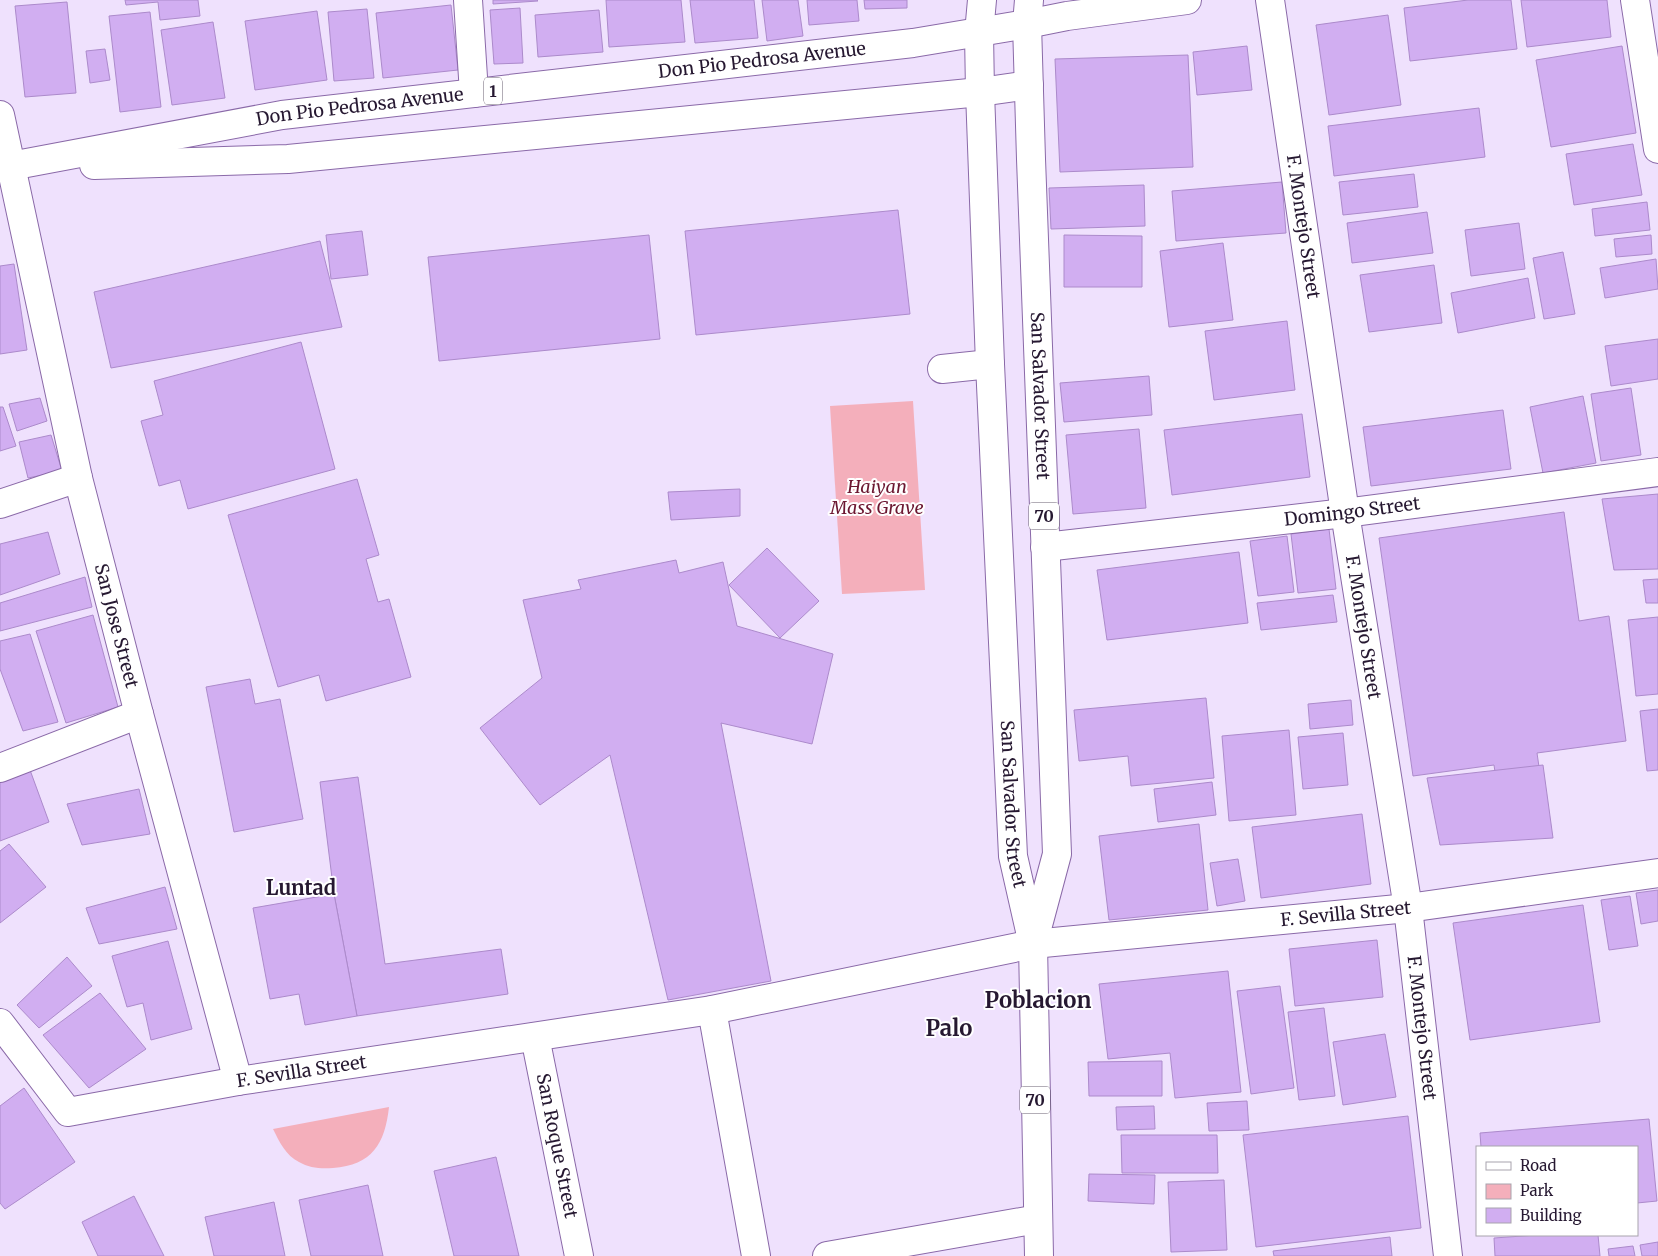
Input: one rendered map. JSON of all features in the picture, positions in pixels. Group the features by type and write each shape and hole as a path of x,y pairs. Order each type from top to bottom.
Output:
{"main road":[{"path":"468,0 474,93"},
{"path":"979,33 982,0"},
{"path":"1028,12 1067,16 1187,0"},
{"name":"F. Montejo Street","path":"1270,0 1345,513 1408,908 1448,1256"},
{"path":"1635,0 1658,149"},
{"name":"1","path":"979,33 1028,12"},
{"name":"San Salvador Street","path":"1028,12 1029,86 1057,854 1033,944"},
{"name":"Don Pio Pedrosa Avenue","path":"5,168 282,115 913,43 979,33"},
{"name":"San Salvador Street","path":"979,33 990,364 1013,856 1033,944 1039,1256"},
{"path":"5,168 288,159 1029,86"},
{"name":"San Jose Street","path":"0,115 5,168 78,478 139,714 238,1081"},
{"path":"942,369 990,364"},
{"name":"Domingo Street","path":"1045,547 1345,513 1658,472"},
{"path":"0,504 78,478"},
{"path":"0,768 139,714"},
{"name":"F. Sevilla Street","path":"0,1023 68,1112 238,1081 712,1010 1033,944 1408,908 1658,873"},
{"path":"712,1010 756,1256"},
{"name":"San Roque Street","path":"535,1037 579,1256"},
{"path":"827,1256 1038,1219"}],"green space":[{"name":"Haiyan Mass Grave","path":"913,401 925,590 842,594 830,406"},
{"path":"389,1107 380,1142 367,1157 346,1166 324,1168 303,1164 287,1152 273,1129"}],"building":[{"path":"125,0 198,0 200,16 160,20 158,2 126,5"},
{"path":"493,0 537,0 538,1 493,4"},
{"path":"606,0 681,0 685,42 609,47"},
{"path":"690,0 754,0 758,38 695,43"},
{"path":"762,0 798,0 803,36 767,41"},
{"path":"807,0 857,0 859,21 809,25"},
{"path":"864,0 907,0 907,8 865,9"},
{"path":"1468,0 1511,0 1517,49 1410,61 1404,8"},
{"path":"1521,0 1607,0 1611,37 1527,47"},
{"path":"67,2 76,93 25,97 15,6"},
{"path":"451,5 458,70 383,78 376,13"},
{"path":"520,8 523,63 494,64 490,10"},
{"path":"367,9 374,78 334,81 328,12"},
{"path":"599,10 603,52 538,57 535,15"},
{"path":"317,11 327,80 255,90 245,21"},
{"path":"150,12 161,107 120,112 109,16"},
{"path":"1388,15 1401,105 1329,115 1316,25"},
{"path":"213,22 225,98 172,105 161,30"},
{"path":"1247,46 1252,90 1197,95 1193,52"},
{"path":"1622,46 1636,133 1551,147 1536,60"},
{"path":"105,49 110,80 90,83 86,51"},
{"path":"1188,55 1193,167 1060,172 1055,59"},
{"path":"1479,108 1485,157 1334,176 1328,126"},
{"path":"1633,144 1642,195 1574,205 1566,154"},
{"path":"1414,174 1418,207 1343,215 1339,182"},
{"path":"1282,182 1286,233 1176,241 1172,191"},
{"path":"1144,185 1145,226 1051,229 1049,188"},
{"path":"1647,202 1650,230 1595,236 1592,209"},
{"path":"898,210 910,314 696,335 685,231"},
{"path":"1427,212 1433,253 1352,263 1347,223"},
{"path":"1519,223 1525,269 1471,276 1465,230"},
{"path":"362,231 368,275 331,279 326,235"},
{"path":"649,235 660,339 439,361 428,257"},
{"path":"1064,235 1142,236 1142,287 1064,287"},
{"path":"1651,235 1652,254 1616,257 1614,239"},
{"path":"320,241 342,327 111,368 94,292"},
{"path":"1223,243 1233,320 1169,327 1160,251"},
{"path":"1563,252 1575,314 1544,319 1533,258"},
{"path":"1656,259 1658,289 1605,298 1600,268"},
{"path":"14,264 27,350 0,354 0,266"},
{"path":"1434,265 1442,323 1369,332 1360,275"},
{"path":"1528,278 1535,318 1458,333 1451,293"},
{"path":"1287,321 1295,390 1214,400 1205,331"},
{"path":"1658,339 1658,379 1611,386 1605,346"},
{"path":"301,342 335,469 188,509 180,480 159,486 141,421 163,415 154,381"},
{"path":"1149,376 1152,415 1064,422 1060,383"},
{"path":"1631,388 1641,455 1601,461 1591,394"},
{"path":"1583,396 1596,463 1543,473 1530,407"},
{"path":"40,398 47,421 17,431 9,404"},
{"path":"0,407 3,407 16,446 0,451"},
{"path":"1503,410 1511,469 1371,486 1363,427"},
{"path":"1302,414 1310,477 1172,495 1164,430"},
{"path":"1139,429 1146,508 1073,514 1066,435"},
{"path":"51,435 62,471 28,478 19,442"},
{"path":"357,479 379,555 366,559 378,602 389,599 411,677 326,701 319,675 278,687 228,515"},
{"path":"740,489 740,516 671,520 668,492"},
{"path":"1658,494 1658,569 1614,570 1602,499"},
{"path":"1564,512 1579,621 1609,616 1626,741 1537,753 1545,808 1501,814 1494,765 1413,776 1379,538"},
{"path":"1329,529 1336,589 1298,593 1291,534"},
{"path":"48,532 60,574 0,595 0,544"},
{"path":"1287,536 1294,592 1258,596 1250,541"},
{"path":"767,548 819,601 780,638 729,585"},
{"path":"1239,552 1248,623 1107,640 1097,570"},
{"path":"676,560 679,573 723,562 737,626 833,654 812,744 721,723 771,981 668,1000 610,755 540,805 480,728 542,678 523,600 581,589 578,580"},
{"path":"85,577 92,607 0,631 0,603"},
{"path":"1658,579 1658,603 1646,603 1643,580"},
{"path":"1333,595 1337,622 1261,630 1257,603"},
{"path":"93,615 118,707 66,723 36,631"},
{"path":"1658,617 1658,694 1636,696 1628,620"},
{"path":"30,634 58,722 23,731 0,669 0,641"},
{"path":"250,679 255,704 280,699 303,819 234,832 206,687"},
{"path":"1206,698 1214,778 1131,786 1128,756 1079,761 1074,710"},
{"path":"1351,700 1353,725 1310,729 1308,704"},
{"path":"1658,709 1658,770 1647,771 1640,711"},
{"path":"1289,730 1296,815 1229,821 1222,736"},
{"path":"1343,733 1348,785 1303,789 1298,737"},
{"path":"1543,765 1553,838 1440,845 1427,778"},
{"path":"30,770 49,822 0,841 0,782"},
{"path":"358,777 385,964 501,949 508,994 357,1016 334,894 320,782"},
{"path":"1212,782 1216,815 1158,822 1154,789"},
{"path":"139,789 150,834 82,845 67,804"},
{"path":"1362,814 1371,884 1261,898 1252,827"},
{"path":"1199,824 1208,910 1109,920 1099,836"},
{"path":"9,844 46,887 0,923 0,851"},
{"path":"1238,859 1245,901 1217,906 1210,863"},
{"path":"165,887 177,929 99,944 86,908"},
{"path":"1658,890 1658,921 1641,924 1636,893"},
{"path":"334,894 357,1016 305,1025 299,994 270,999 253,908"},
{"path":"1630,896 1638,946 1609,950 1601,900"},
{"path":"1583,905 1600,1022 1470,1040 1453,923"},
{"path":"1377,940 1383,997 1295,1006 1289,949"},
{"path":"168,941 192,1029 151,1040 143,1003 127,1007 112,956"},
{"path":"67,957 92,986 39,1028 17,1005"},
{"path":"1228,971 1241,1092 1175,1098 1170,1053 1108,1059 1099,984"},
{"path":"1280,986 1294,1088 1251,1094 1237,991"},
{"path":"100,993 146,1049 89,1088 43,1035"},
{"path":"1324,1008 1335,1096 1299,1100 1288,1012"},
{"path":"1385,1034 1396,1097 1343,1105 1333,1042"},
{"path":"1162,1061 1162,1096 1089,1096 1088,1062"},
{"path":"24,1088 75,1162 5,1209 0,1203 0,1106"},
{"path":"1247,1101 1249,1130 1209,1131 1207,1103"},
{"path":"1154,1106 1155,1129 1117,1130 1116,1107"},
{"path":"1408,1116 1421,1228 1256,1247 1243,1135"},
{"path":"1649,1119 1657,1201 1638,1203 1638,1146 1481,1146 1480,1133"},
{"path":"1121,1135 1217,1135 1218,1173 1122,1173"},
{"path":"496,1157 519,1256 454,1256 434,1171"},
{"path":"1089,1174 1155,1175 1154,1204 1088,1201"},
{"path":"1224,1180 1227,1250 1171,1252 1168,1182"},
{"path":"368,1185 383,1256 311,1256 299,1200"},
{"path":"134,1196 164,1256 98,1256 82,1222"},
{"path":"274,1202 285,1256 214,1256 205,1217"},
{"path":"1598,1236 1600,1256 1495,1256 1494,1238"},
{"path":"1390,1237 1392,1256 1274,1256 1273,1251"},
{"path":"1658,1242 1658,1256 1642,1256 1640,1245"},
{"path":"1633,1246 1635,1256 1609,1256 1608,1249"}],"district":[{"name":"Luntad","path":"301,888"},
{"name":"Poblacion","path":"1038,1000"},
{"name":"Palo","path":"949,1028"}]}
